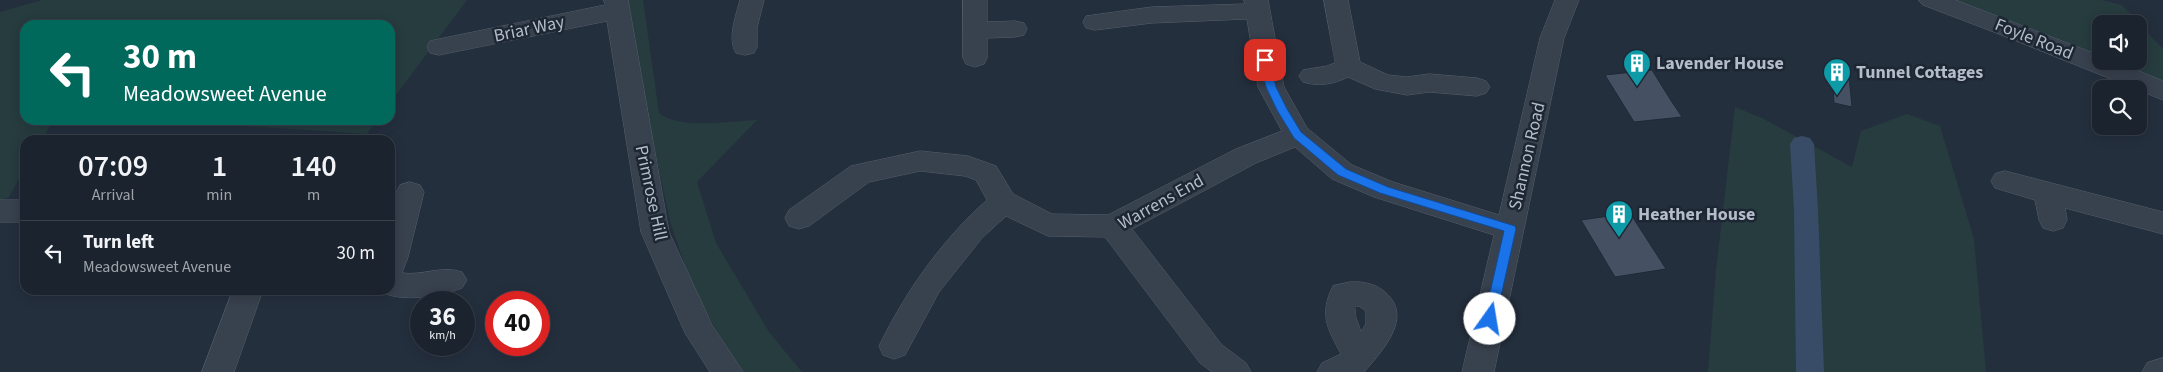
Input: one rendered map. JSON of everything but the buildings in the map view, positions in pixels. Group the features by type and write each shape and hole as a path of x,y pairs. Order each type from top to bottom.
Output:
{"street":[{"path":"745,46 745,28 752,0"},
{"path":"975,0 976,58"},
{"path":"1336,0 1348,67"},
{"name":"Shannon Road","path":"1478,372 1552,38 1567,0"},
{"name":"Foyle Road","path":"1931,0 2008,28 2163,92"},
{"name":"Briar Way","path":"439,47 597,14 617,6"},
{"name":"Primrose Hill","path":"617,6 655,232 700,333 727,372"},
{"path":"1095,22 1257,6 1271,87 1282,110 1298,135 1342,172 1384,190 1510,229"},
{"path":"975,30 1015,29"},
{"path":"1312,76 1331,75 1348,67 1384,83 1408,86 1429,83 1477,87"},
{"name":"Warrens End","path":"1235,372 1211,354 1128,244 1112,226 1246,156 1298,135"},
{"path":"799,218 861,173 920,161 968,166 986,173 1003,202 1048,225 1112,226"},
{"path":"2005,181 2163,223"},
{"path":"395,254 410,192"},
{"path":"2048,193 2053,220"},
{"path":"894,346 929,284 972,230 1003,202"},
{"path":"0,211 20,211"},
{"path":"395,284 410,286 452,280"},
{"path":"218,372 246,295"},
{"path":"1333,372 1353,363 1359,357"},
{"path":"2158,372 2163,371"}],"green space":[{"path":"42,0 467,0 395,96 395,20 20,20 20,125 50,125 45,135 20,135 20,178 9,197 0,200 0,12"},
{"path":"628,0 643,0 659,113 668,118 692,123 757,120 697,182 716,243 769,332 802,372 743,372 736,364 692,287 670,221 649,124"},
{"path":"1953,0 2102,0 2122,5 2131,15 2092,15 2092,54"},
{"path":"2147,32 2163,49 2163,81 2134,70 2147,70"},
{"path":"1735,107 1762,118 1852,167 1861,131 1907,114 1940,126 1974,239 1986,372 1708,372 1716,270"},
{"path":"231,125 373,125 367,134"}],"waterway":[{"path":"1802,144 1806,210 1810,372"}],"place":[{"name":"Lavender House","path":"1637,87"},
{"name":"Tunnel Cottages","path":"1837,96"},
{"name":"Heather House","path":"1619,238"}],"route":[{"path":"1265,60 1271,87 1282,110 1298,135 1342,172 1384,190 1510,229 1490,319"}]}
